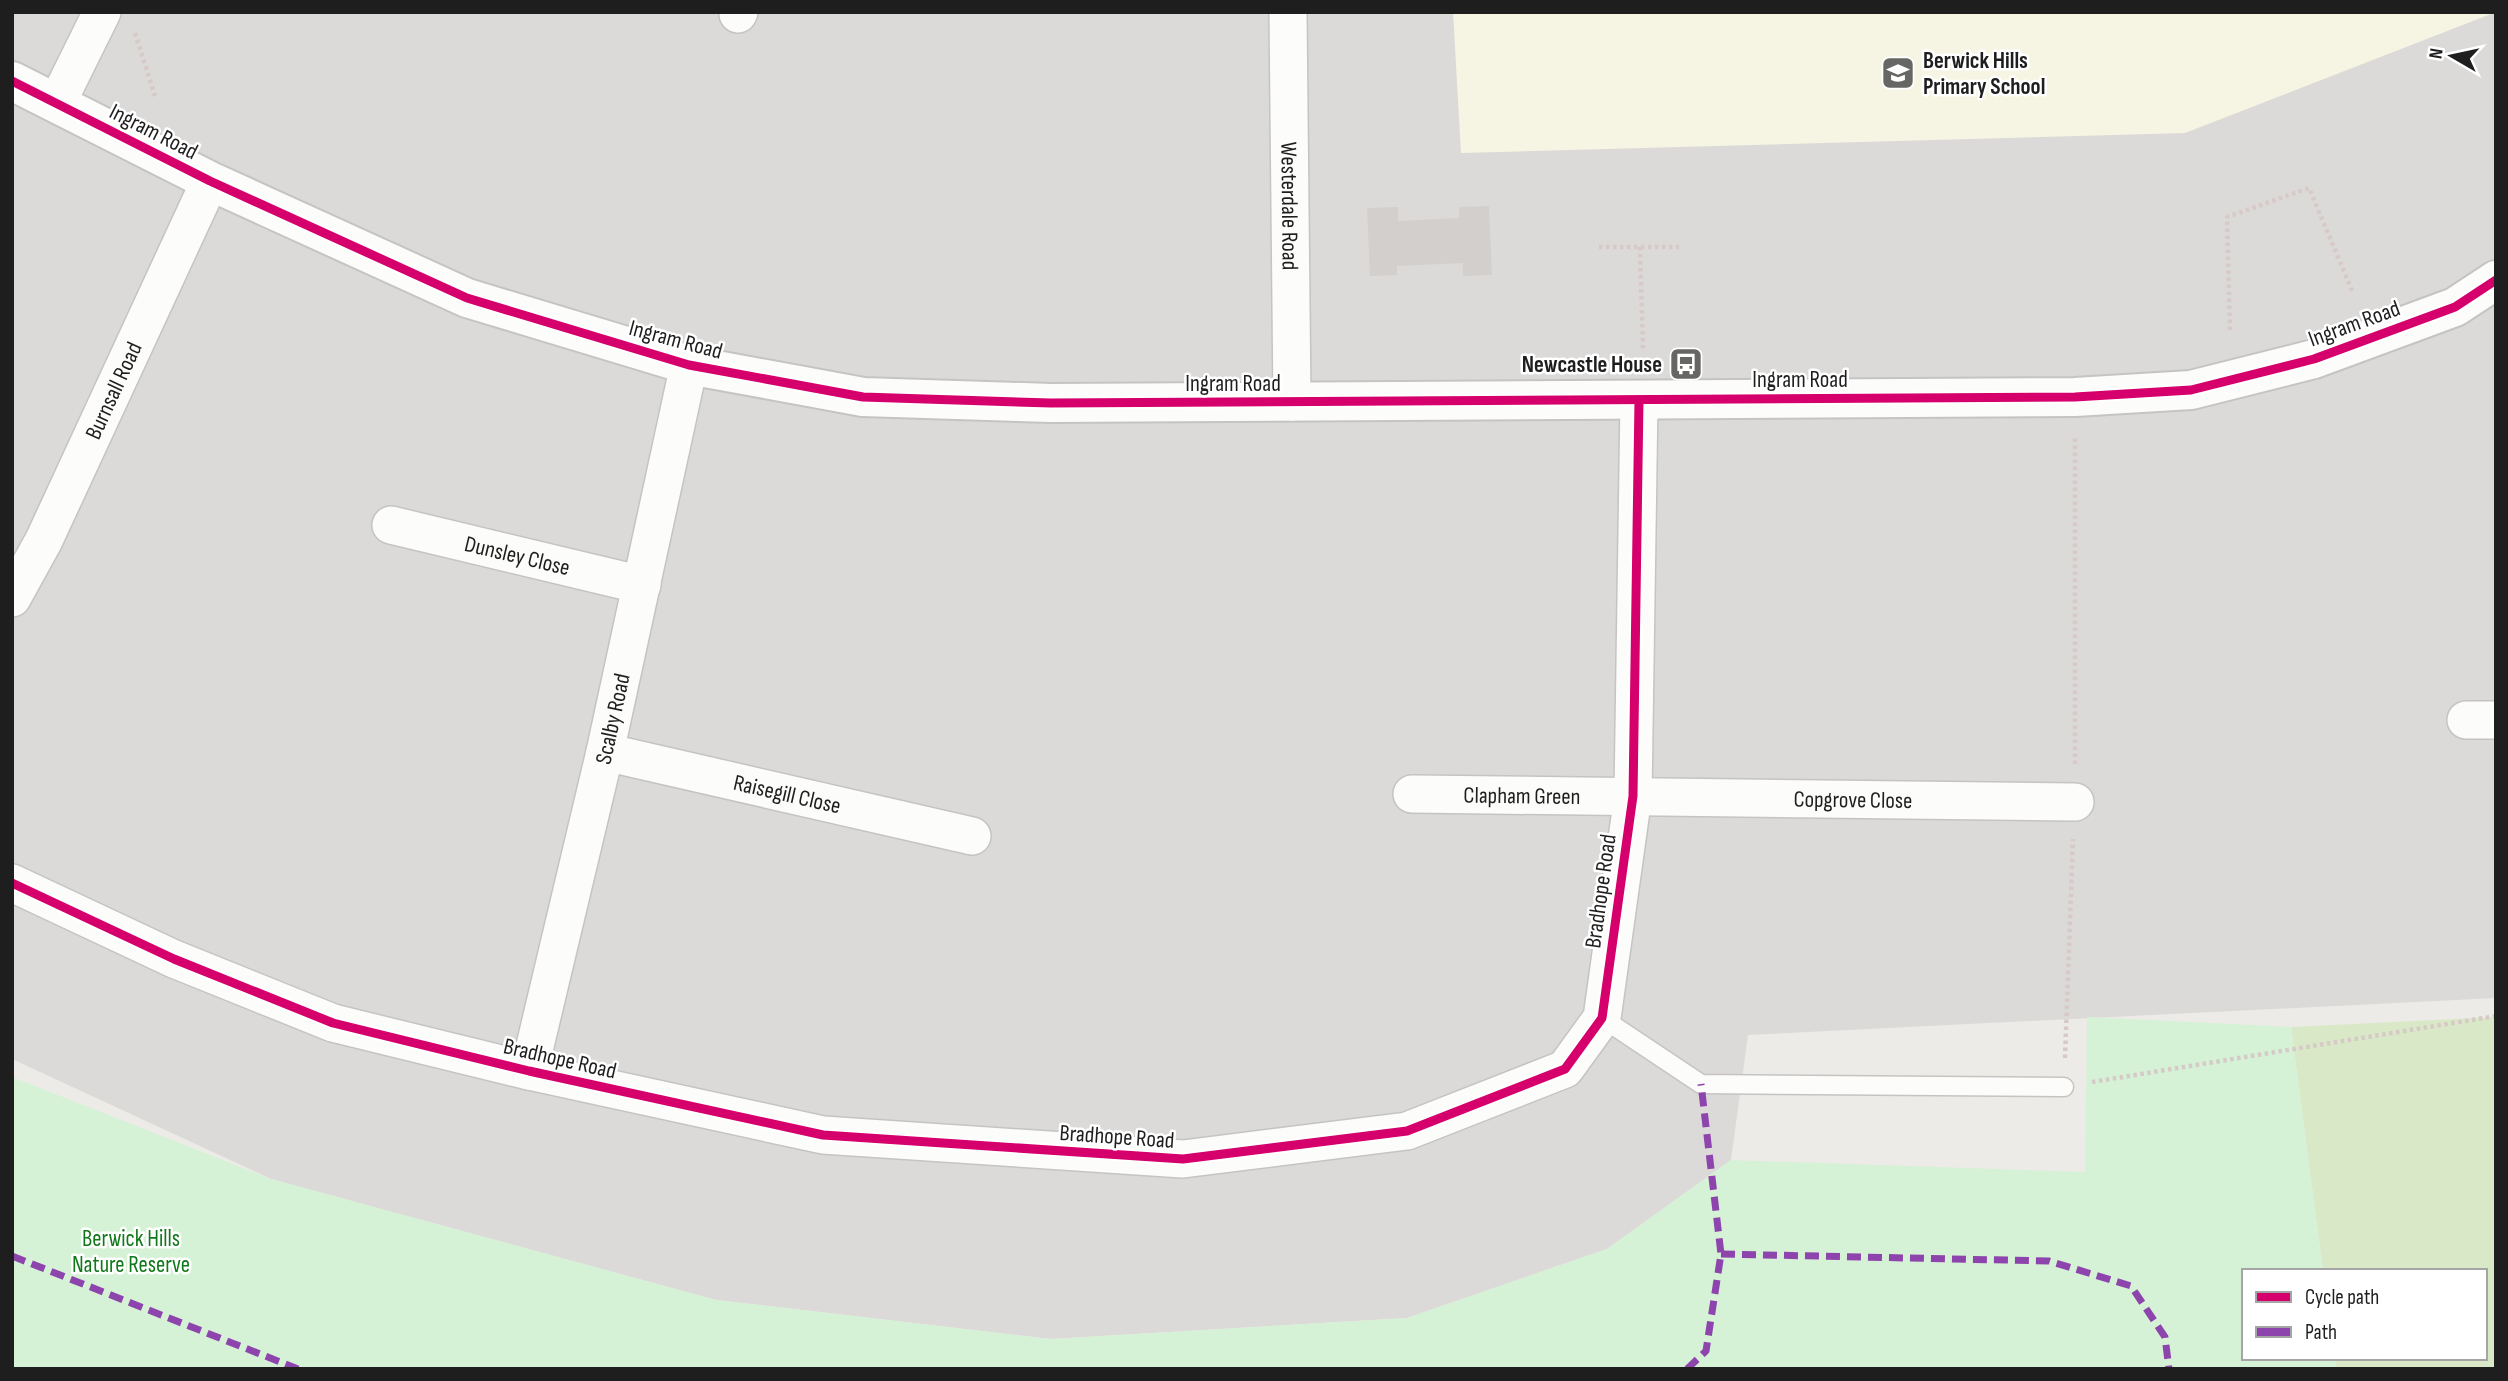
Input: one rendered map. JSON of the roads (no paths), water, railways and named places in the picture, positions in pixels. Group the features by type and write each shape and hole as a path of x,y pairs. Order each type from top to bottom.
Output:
{"street":[{"path":"57,103 102,12"},
{"name":"Westerdale Road","path":"1288,12 1293,402"},
{"name":"Ingram Road","path":"12,81 210,181 467,298 689,365 863,397 1051,403 1293,402 2075,397 2191,390 2314,359 2455,307 2496,280"},
{"name":"Burnsall Road","path":"12,598 44,540 210,181"},
{"name":"Scalby Road","path":"529,1071 605,752 689,365"},
{"name":"Bradhope Road","path":"12,883 174,959 333,1023 529,1071 823,1135 1183,1160 1407,1132 1565,1069 1602,1018 1633,796 1639,400"},
{"name":"Dunsley Close","path":"391,525 642,585"},
{"name":"Raisegill Close","path":"605,752 972,835"},
{"name":"Clapham Green","path":"1412,794 1633,796"},
{"name":"Copgrove Close","path":"1633,796 2075,802"}],"lane":[{"path":"1602,1018 1701,1084 2064,1087"}],"place":[{"name":"Berwick Hills Primary School","path":"1898,73"},
{"name":"Newcastle House","path":"1686,364"}],"park label":[{"name":"Berwick Hills Nature Reserve","path":"131,1251"}]}
